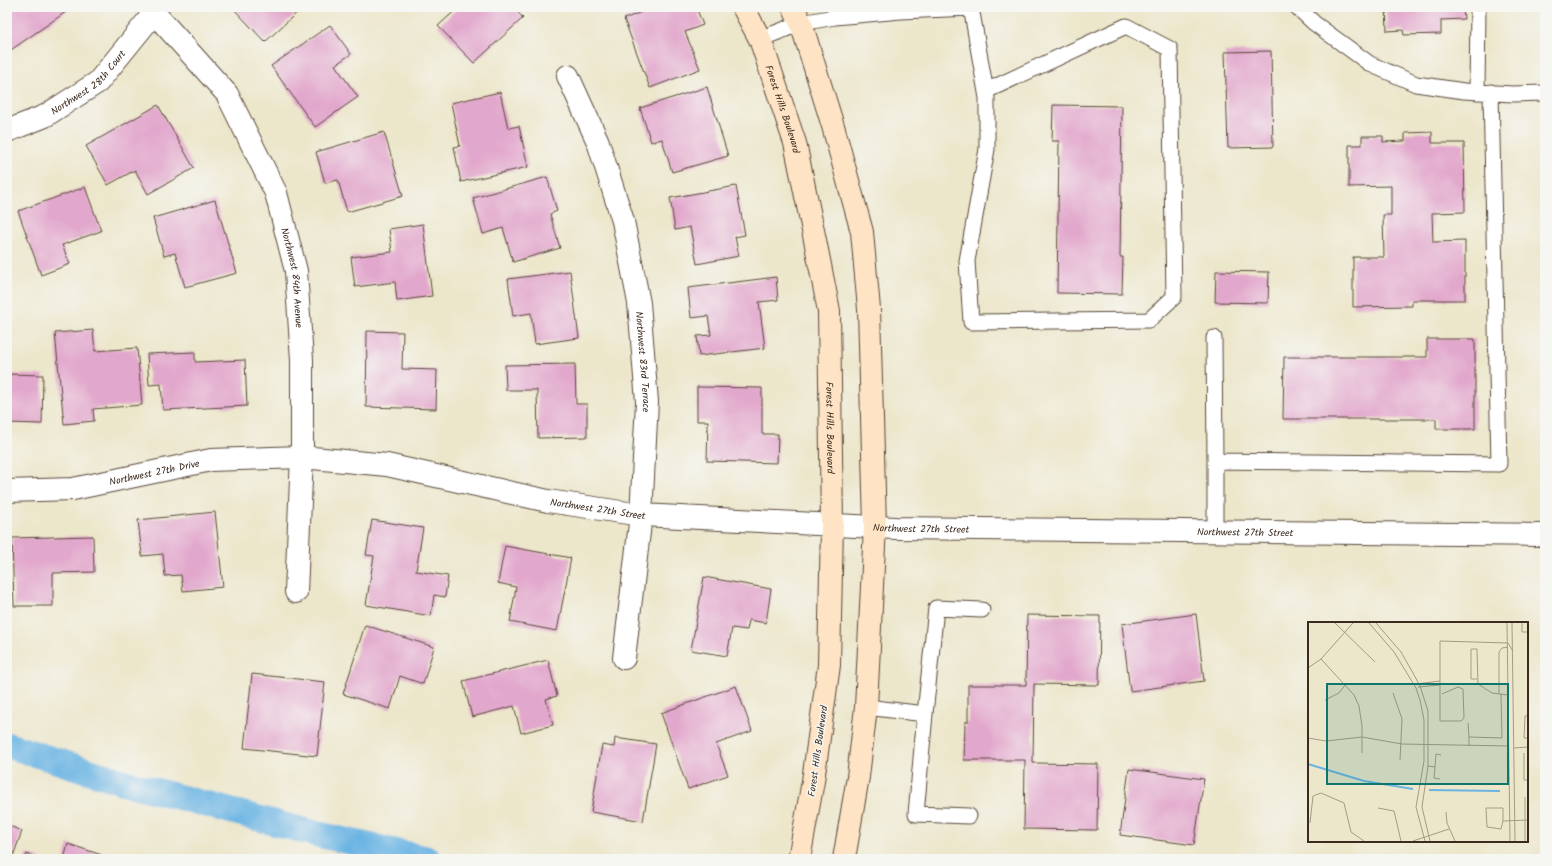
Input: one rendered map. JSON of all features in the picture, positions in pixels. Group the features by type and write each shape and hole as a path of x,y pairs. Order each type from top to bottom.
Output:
{"street":[{"name":"Forest Hills Boulevard","path":"743,7 760,39 795,143 829,311 832,525 829,665 814,781 799,859"},
{"name":"Northwest 28th Court","path":"7,131 45,116 98,82 151,10"},
{"name":"Northwest 84th Avenue","path":"151,10 227,94 276,193 296,271 302,360 302,457 296,592"},
{"path":"797,15 834,126 862,232 869,309 875,526 866,707 858,777 844,859"},
{"name":"Northwest 83rd Terrace","path":"568,76 598,142 623,221 639,303 647,402 641,515 624,658"},
{"name":"Northwest 27th Drive","path":"7,491 73,489 211,460 302,457"},
{"name":"Northwest 27th Street","path":"302,457 388,465 548,501 641,515 875,526 1545,535"}],"lane":[{"path":"1297,7 1314,23 1370,64 1416,84 1484,92 1545,93"},
{"path":"1215,461 1499,464 1484,92 1478,7"},
{"path":"760,39 797,15 835,16 894,11 971,8 986,91 987,149 966,261 971,322 1149,320 1174,297 1170,49 1126,26 986,91"},
{"path":"1214,338 1215,531"},
{"path":"969,816 916,814 936,608 982,610"},
{"path":"866,707 925,714"}],"building":[{"path":"7,7 69,7 70,9 8,52"},
{"path":"232,7 303,7 265,42"},
{"path":"459,7 513,7 523,18 474,63 438,26"},
{"path":"654,7 696,7 703,25 685,32 700,69 650,88 624,19"},
{"path":"1386,7 1463,7 1464,19 1441,20 1441,34 1404,35 1403,30 1387,31"},
{"path":"330,25 351,54 335,65 358,97 315,127 271,66"},
{"path":"1271,51 1273,147 1228,148 1225,52"},
{"path":"707,87 728,156 672,172 662,139 651,142 640,108"},
{"path":"500,92 508,128 519,126 528,167 461,182 454,147 460,146 451,103"},
{"path":"158,105 194,168 148,194 135,170 108,185 86,146"},
{"path":"1053,105 1122,106 1120,257 1123,257 1122,294 1057,293 1059,141 1052,141"},
{"path":"384,132 403,196 347,212 338,180 325,183 316,152"},
{"path":"1432,132 1432,143 1464,143 1465,212 1432,213 1433,242 1465,241 1465,300 1412,300 1412,306 1353,307 1353,257 1384,257 1383,215 1391,215 1391,186 1349,187 1349,145 1362,145 1362,136 1383,136 1383,142 1405,141 1405,133"},
{"path":"547,177 557,211 550,214 560,248 513,262 503,228 483,234 473,198"},
{"path":"736,186 745,235 735,237 739,256 697,264 690,227 675,230 670,198"},
{"path":"85,187 101,231 62,245 70,264 41,275 18,211"},
{"path":"215,200 237,273 185,287 175,253 164,256 153,218"},
{"path":"423,224 432,296 397,301 395,282 355,287 351,257 392,252 389,229"},
{"path":"570,271 579,338 535,344 531,313 513,316 508,279"},
{"path":"1216,271 1269,272 1268,303 1215,302"},
{"path":"776,277 778,300 759,302 765,348 699,356 697,336 711,335 708,316 691,318 688,288"},
{"path":"93,330 95,351 137,348 142,405 93,409 94,421 64,424 55,333"},
{"path":"367,331 403,332 402,369 437,370 436,409 366,407"},
{"path":"1427,339 1475,339 1475,429 1436,429 1436,419 1283,419 1284,357 1427,357"},
{"path":"195,352 195,362 245,360 247,406 163,410 161,384 149,385 147,354"},
{"path":"575,364 576,404 587,404 587,437 538,438 537,390 506,390 505,365"},
{"path":"7,374 43,375 42,424 7,423"},
{"path":"697,387 762,388 762,434 778,434 777,463 707,461 708,421 697,421"},
{"path":"215,512 223,587 183,591 181,575 165,576 163,554 142,556 138,520"},
{"path":"372,520 423,528 416,571 448,576 445,597 434,595 431,616 366,605 374,556 366,555"},
{"path":"93,536 94,572 53,573 53,606 14,606 12,538"},
{"path":"505,546 571,558 557,631 510,622 516,587 498,583"},
{"path":"704,577 771,589 766,623 749,620 747,630 732,628 727,656 691,650"},
{"path":"1196,614 1204,681 1130,691 1122,624"},
{"path":"1027,615 1100,616 1099,685 1034,684 1033,763 1098,764 1097,830 1024,829 1025,760 964,760 965,722 968,722 968,685 1026,685"},
{"path":"365,625 434,647 423,684 400,676 390,709 343,694"},
{"path":"548,660 557,696 546,699 553,725 521,733 514,706 472,717 463,681"},
{"path":"252,674 325,682 317,756 244,748"},
{"path":"736,686 752,731 716,744 728,775 688,789 661,713"},
{"path":"615,738 656,744 643,821 591,812 602,745 614,747"},
{"path":"1129,769 1204,779 1194,845 1120,835"},
{"path":"7,825 22,831 12,859 7,859"},
{"path":"68,844 102,855 101,859 64,859"},
{"path":"27,854 42,859 25,859"}],"waterway":[{"path":"7,745 123,782 316,834 428,859"}]}
